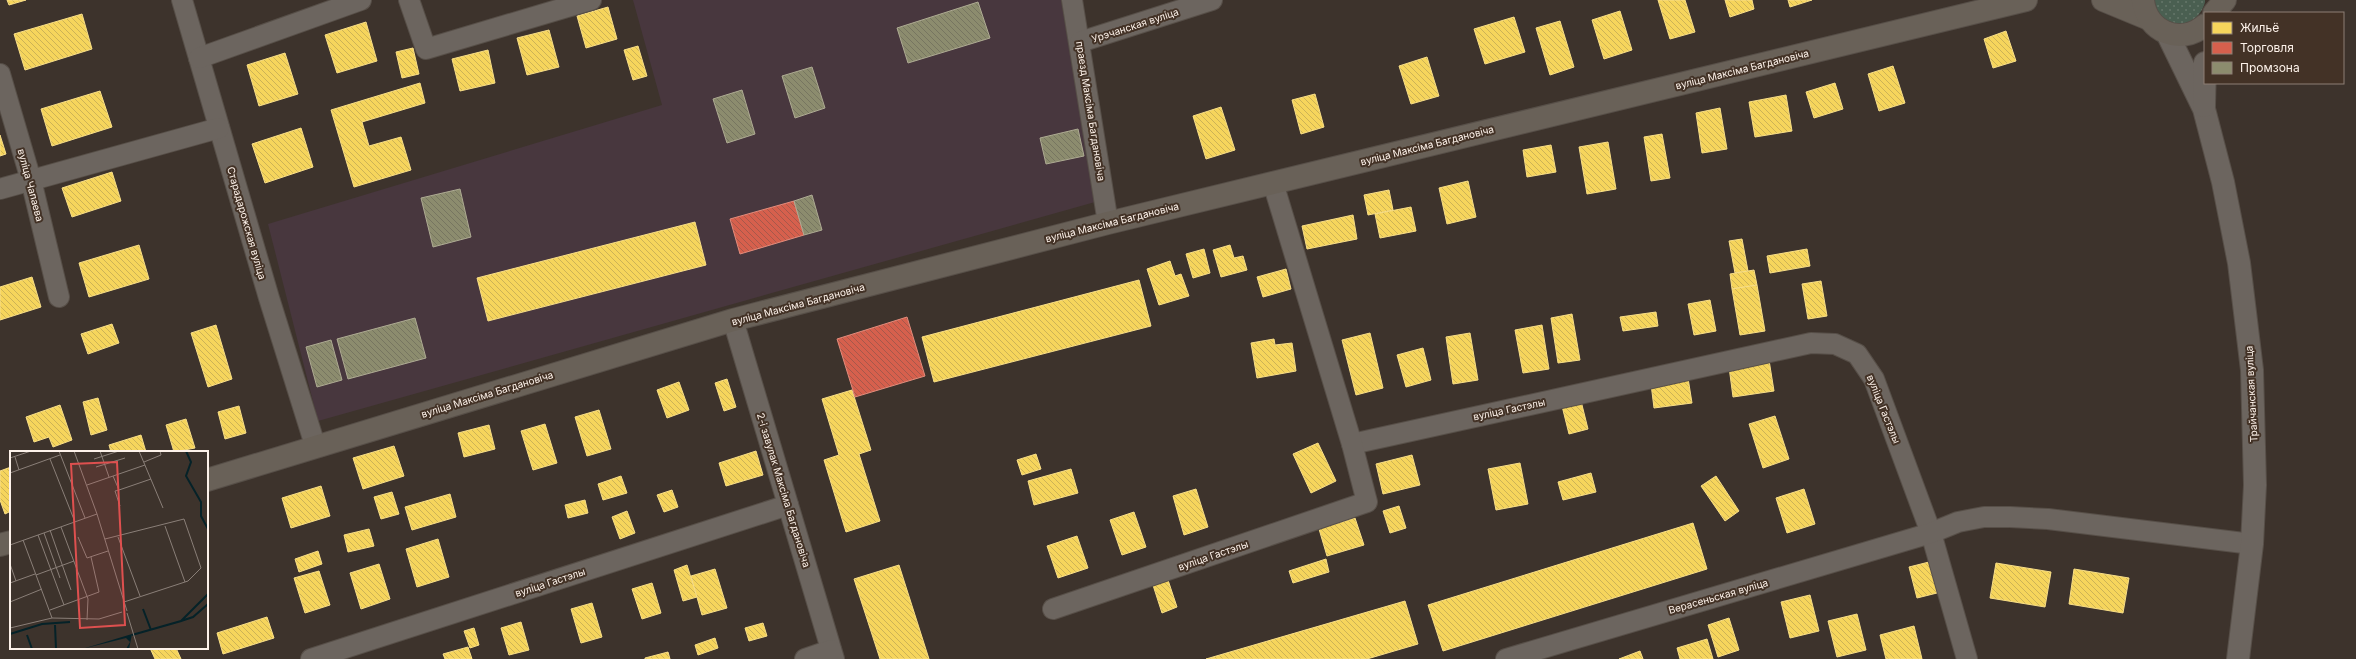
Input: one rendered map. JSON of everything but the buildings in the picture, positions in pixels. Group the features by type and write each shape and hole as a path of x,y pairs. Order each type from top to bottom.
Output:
{"main road":[{"name":"вуліца Максіма Багдановіча","path":"208,480 315,445 733,320 1108,223 2026,0"},
{"path":"2103,0 2146,10 2167,33 2184,35 2200,30 2204,26"},
{"path":"2214,12 2216,0"},
{"path":"2215,12 2225,0"},
{"path":"0,545 10,542"}],"street":[{"name":"Старадарожская вуліца","path":"182,0 219,128 315,445"},
{"path":"199,58 361,0"},
{"path":"409,0 426,49 591,0"},
{"name":"праезд Максіма Багдановіча","path":"1072,0 1080,42 1108,223"},
{"name":"Урэчанская вуліца","path":"1080,42 1212,0"},
{"name":"Трайчанская вуліца","path":"2167,33 2204,109 2223,182 2239,263 2252,370 2255,485 2252,544 2238,659"},
{"name":"вуліца Чапаева","path":"0,74 31,180 59,297"},
{"name":"Трайчанская вуліца","path":"2204,109 2205,84"},
{"path":"0,189 219,128"},
{"path":"1273,183 1352,444"},
{"name":"2-і завулак Максіма Багдановіча","path":"733,320 833,654"},
{"name":"вуліца Гастэлы","path":"1053,609 1367,502 1352,444 1811,343 1835,344 1857,354 1874,379 1931,533 1967,659"},
{"name":"вуліца Гастэлы","path":"311,659 788,505"},
{"name":"Верасеньская вуліца","path":"1506,659 1931,533 1958,522 1984,517 2048,519 2252,544"},
{"path":"805,659 833,654"}],"shaded area":[{"path":"633,0 1061,0 1095,202 318,421 268,224 662,105"}],"green space":[{"path":"2153,0 2205,0 2205,2 2202,10 2190,22 2182,25 2175,25 2167,24 2161,19 2156,12"}]}
